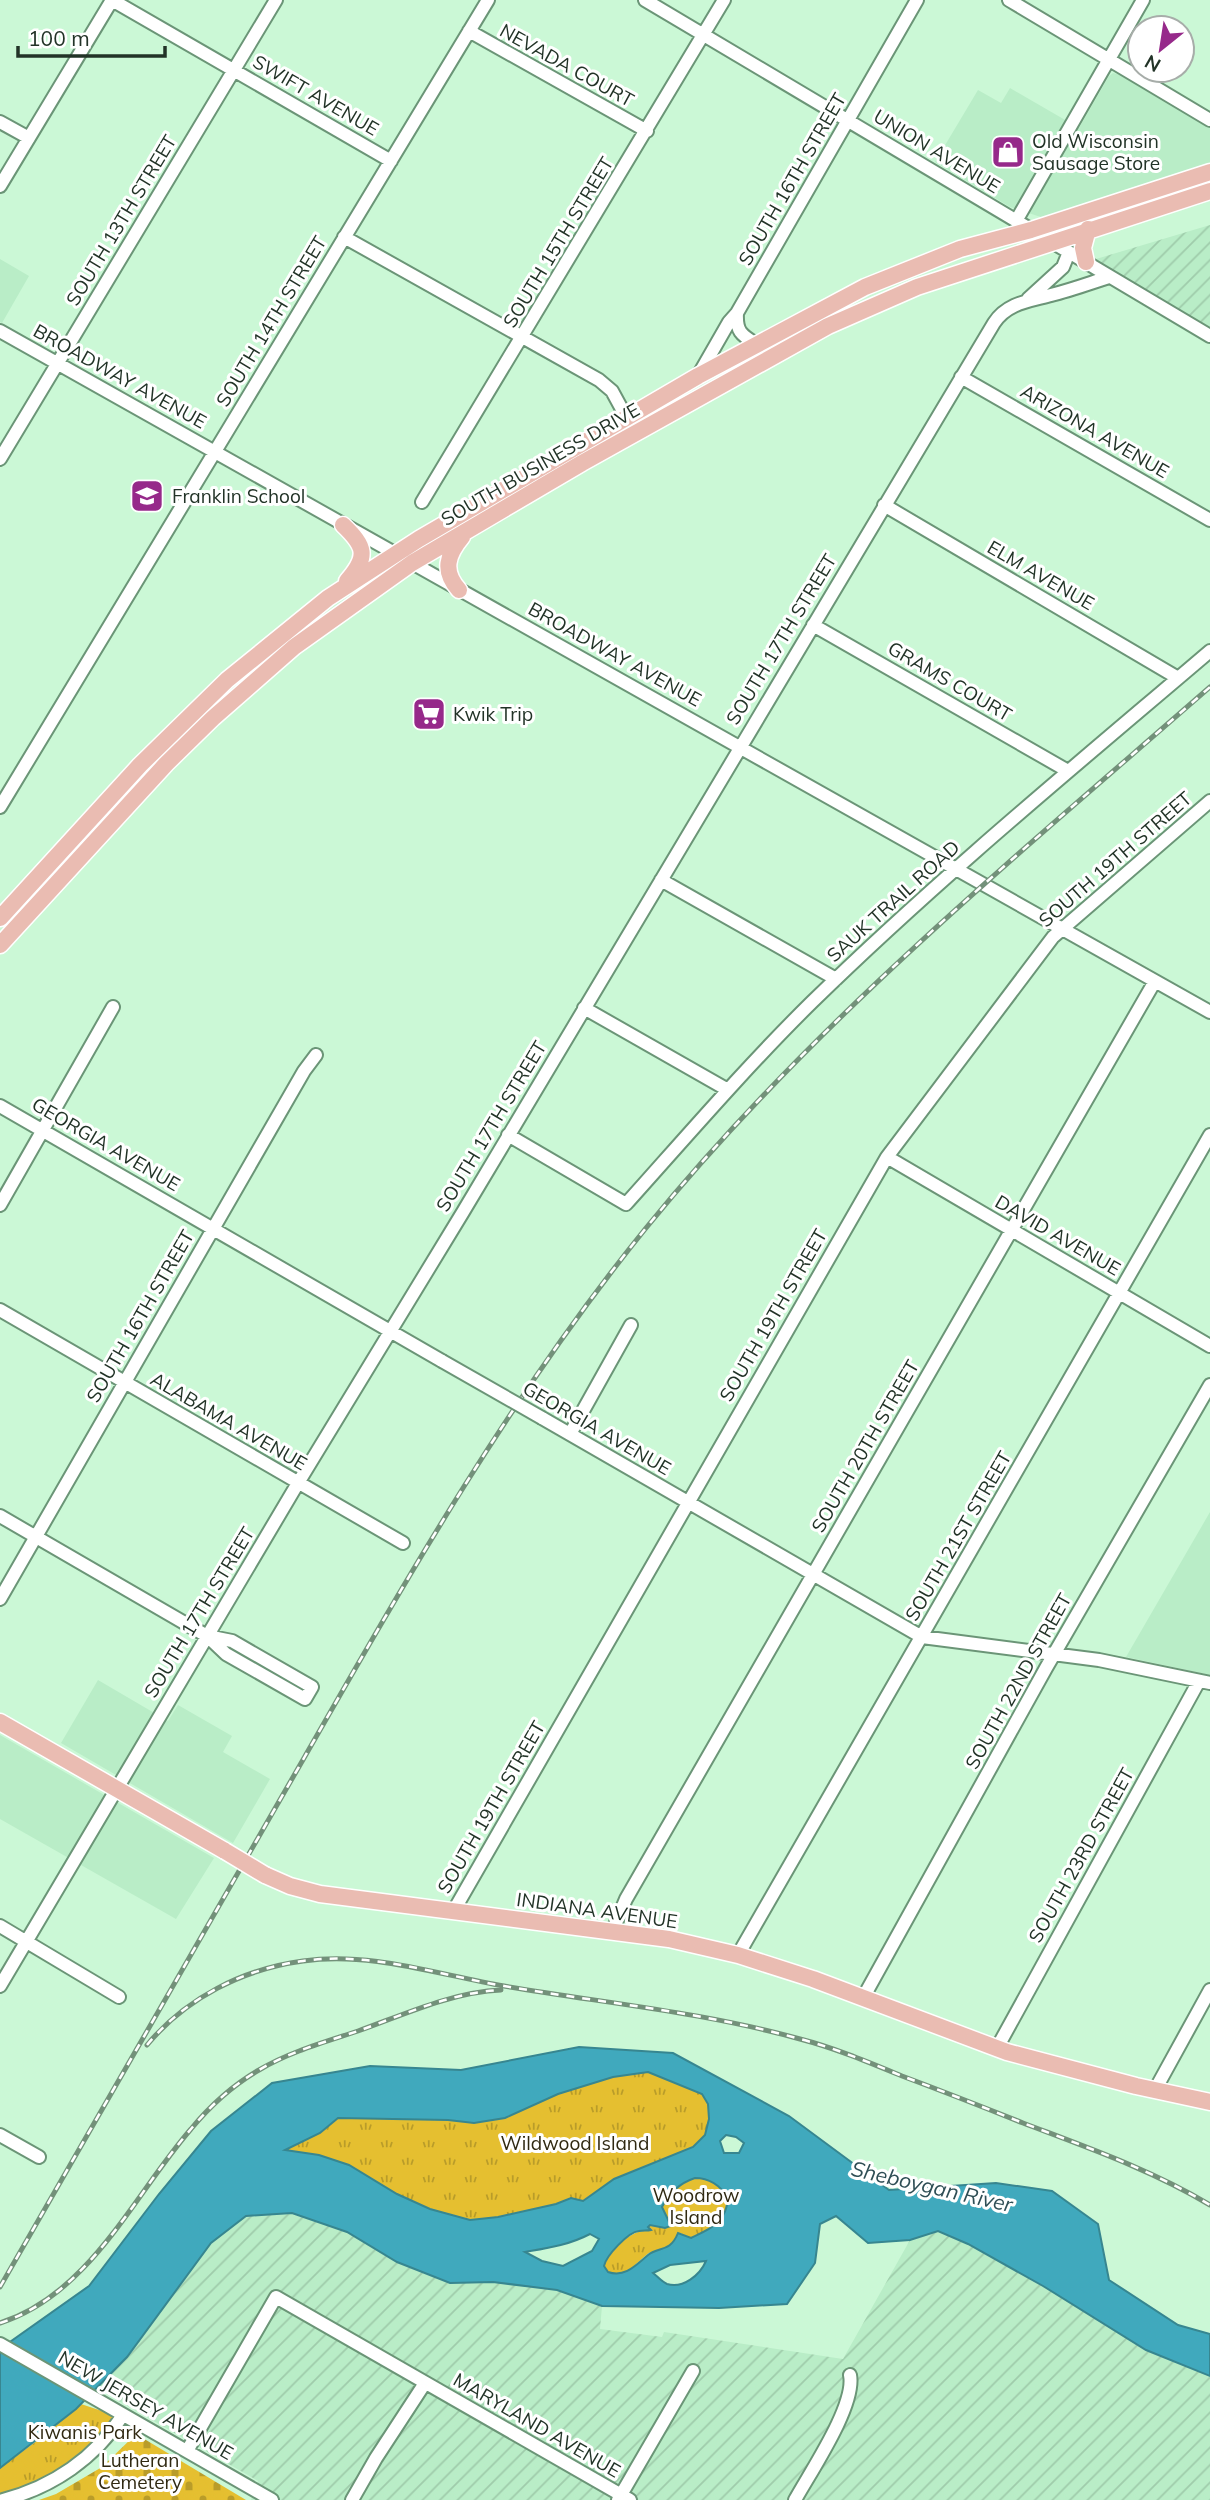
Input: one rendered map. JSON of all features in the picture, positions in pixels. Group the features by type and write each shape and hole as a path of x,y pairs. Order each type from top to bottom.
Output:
{"main road":[{"name":"SOUTH BUSINESS DRIVE","path":"0,918 176,728 227,680 338,591 395,554 698,376 865,287 915,265 989,240 1031,230 1210,172"},
{"name":"SOUTH BUSINESS DRIVE","path":"0,945 166,764 212,718 294,647 412,563 635,433 828,326 917,287 1210,191"},
{"path":"1086,262 1083,248 1088,229"},
{"path":"338,591 362,559 360,544 343,524"},
{"path":"459,590 449,576 447,563 453,548 467,530"},
{"name":"INDIANA AVENUE","path":"0,1722 225,1852 290,1886 320,1894 669,1940 738,1955 996,2048 1210,2102"}],"street":[{"name":"SWIFT AVENUE","path":"112,0 391,161"},
{"path":"0,186 112,0"},
{"name":"SOUTH 13TH STREET","path":"0,460 276,0"},
{"name":"SOUTH 14TH STREET","path":"2,799 488,0"},
{"name":"UNION AVENUE","path":"645,0 1210,336"},
{"name":"SOUTH 15TH STREET","path":"422,502 724,0"},
{"name":"SOUTH 16TH STREET","path":"698,376 727,325 737,313 916,0"},
{"path":"1009,0 1210,119"},
{"path":"1016,221 1143,0"},
{"name":"NEVADA COURT","path":"469,31 646,131"},
{"path":"0,122 29,138"},
{"path":"344,237 602,382 612,391 635,433"},
{"name":"SOUTH 17TH STREET","path":"1028,299 1063,267 1069,252"},
{"name":"SOUTH 17TH STREET","path":"0,1986 206,1636 997,318 1028,299 1052,295 1109,277"},
{"path":"737,313 736,327 741,335 756,344"},
{"name":"BROADWAY AVENUE","path":"0,331 1210,1012"},
{"name":"ARIZONA AVENUE","path":"961,377 1210,520"},
{"name":"ELM AVENUE","path":"884,505 1178,678"},
{"name":"GRAMS COURT","path":"813,625 1068,771"},
{"name":"SAUK TRAIL ROAD","path":"508,1135 626,1204 728,1090 836,979 955,869 1210,652"},
{"name":"SOUTH 19TH STREET","path":"453,1912 887,1157 1050,940 1210,801"},
{"path":"661,880 836,979"},
{"name":"SOUTH 20TH STREET","path":"612,1932 626,1899 1155,981"},
{"path":"0,1205 113,1007"},
{"path":"584,1007 728,1090"},
{"name":"SOUTH 16TH STREET","path":"0,1599 304,1071 316,1055"},
{"name":"GEORGIA AVENUE","path":"0,1105 922,1637 1125,1664 1205,1682"},
{"name":"SOUTH 21ST STREET","path":"738,1955 1210,1135"},
{"name":"DAVID AVENUE","path":"887,1157 1210,1346"},
{"name":"ALABAMA AVENUE","path":"0,1310 403,1544"},
{"path":"570,1434 631,1325"},
{"name":"SOUTH 22ND STREET","path":"863,1998 1054,1653 1210,1385"},
{"path":"0,1516 206,1636 226,1654 305,1699 312,1687 230,1640 206,1636"},
{"name":"SOUTH 23RD STREET","path":"996,2048 1205,1682"},
{"path":"0,1926 119,1997"},
{"path":"1155,2090 1210,1990"},
{"path":"0,2135 39,2157"},
{"name":"MARYLAND AVENUE","path":"187,2451 275,2297 623,2498"},
{"name":"NEW JERSEY AVENUE","path":"0,2344 272,2500"},
{"path":"623,2498 693,2371"},
{"path":"795,2500 846,2408 852,2385 850,2375"},
{"path":"352,2500 425,2383"},
{"path":"3,2500 46,2485 76,2465 108,2438 123,2415"}],"shaded area":[{"path":"1113,73 1121,75 1126,78 1126,84 1136,84 1210,127 1210,167 1044,218 1010,207 935,162 978,90 1001,103 1010,88 1079,128"},
{"path":"1210,225 1210,336 1086,262"},
{"path":"0,259 29,276 2,323 0,322"},
{"path":"1210,1512 1210,1675 1126,1657"},
{"path":"98,1680 168,1721 178,1705 232,1736 223,1752 270,1779 233,1843 61,1743"},
{"path":"0,1735 214,1858 176,1919 0,1819"},
{"path":"292,2213 347,2232 397,2262 450,2283 493,2282 557,2290 602,2306 600,2329 662,2337 664,2332 843,2359 910,2240 938,2231 968,2244 1043,2286 1146,2350 1210,2376 1210,2500 251,2500 258,2481 96,2388 127,2357 211,2243 246,2216"}],"green space":[{"name":"Wildwood Island","path":"648,2072 702,2094 708,2104 709,2119 705,2135 693,2147 614,2179 583,2201 571,2198 498,2217 470,2220 430,2209 283,2150 320,2133 338,2118 474,2123 505,2118 558,2094 613,2077"},
{"name":"Woodrow Island","path":"695,2178 714,2183 728,2198 727,2206 717,2224 691,2238 680,2233 667,2248 649,2253 627,2271 615,2275 609,2273 604,2266 609,2255 620,2244 650,2225 671,2223 662,2207 676,2189"},
{"name":"Kiwanis Park","path":"81,2404 126,2419 75,2467 0,2497 0,2468"},
{"name":"Lutheran Cemetery","path":"136,2434 246,2500 39,2500 56,2494 102,2467"}],"water":[{"path":"579,2047 673,2053 789,2116 889,2190 996,2183 1052,2191 1098,2224 1109,2280 1178,2325 1210,2334 1210,2376 1146,2350 1043,2286 968,2244 938,2231 910,2240 868,2243 836,2216 820,2224 815,2263 787,2304 719,2308 602,2306 557,2290 493,2282 450,2283 397,2262 347,2232 292,2213 246,2216 211,2243 127,2357 76,2409 0,2468 0,2349 89,2286 211,2131 272,2083 370,2066 461,2070","holes":["648,2072 702,2094 708,2104 709,2119 705,2135 693,2147 614,2179 583,2201 571,2198 498,2217 470,2220 430,2209 397,2194 349,2165 319,2155 285,2150 320,2133 338,2118 474,2123 505,2118 558,2094 613,2077","726,2135 736,2137 744,2143 739,2153 724,2153 720,2141","700,2178 710,2181 725,2193 728,2198 727,2206 717,2224 691,2238 678,2233 671,2244 652,2252 625,2272 608,2272 604,2266 609,2256 629,2235 651,2230 648,2227 650,2225 665,2228 671,2226 662,2207 668,2197 684,2183","590,2234 599,2239 592,2251 563,2266 542,2261 525,2252 574,2241","706,2261 700,2271 685,2283 667,2284 653,2273 670,2265"]}],"railway":[{"path":"0,2287 423,1554 507,1420 597,1290 710,1153 846,1012 989,880 1210,687"},
{"path":"147,2045 162,2028 198,2000 217,1988 259,1971 303,1961 328,1959 379,1962 504,1986 690,2015 813,2043 1118,2160 1210,2205"},
{"path":"0,2323 32,2309 60,2290 85,2267 198,2120 222,2096 249,2076 320,2043 428,2005 464,1995 501,1990"}],"place":[{"name":"Old Wisconsin Sausage Store","path":"1008,152"},
{"name":"Franklin School","path":"147,496"},
{"name":"Kwik Trip","path":"429,714"}],"water label":[{"name":"Sheboygan River","path":"932,2186"}]}
